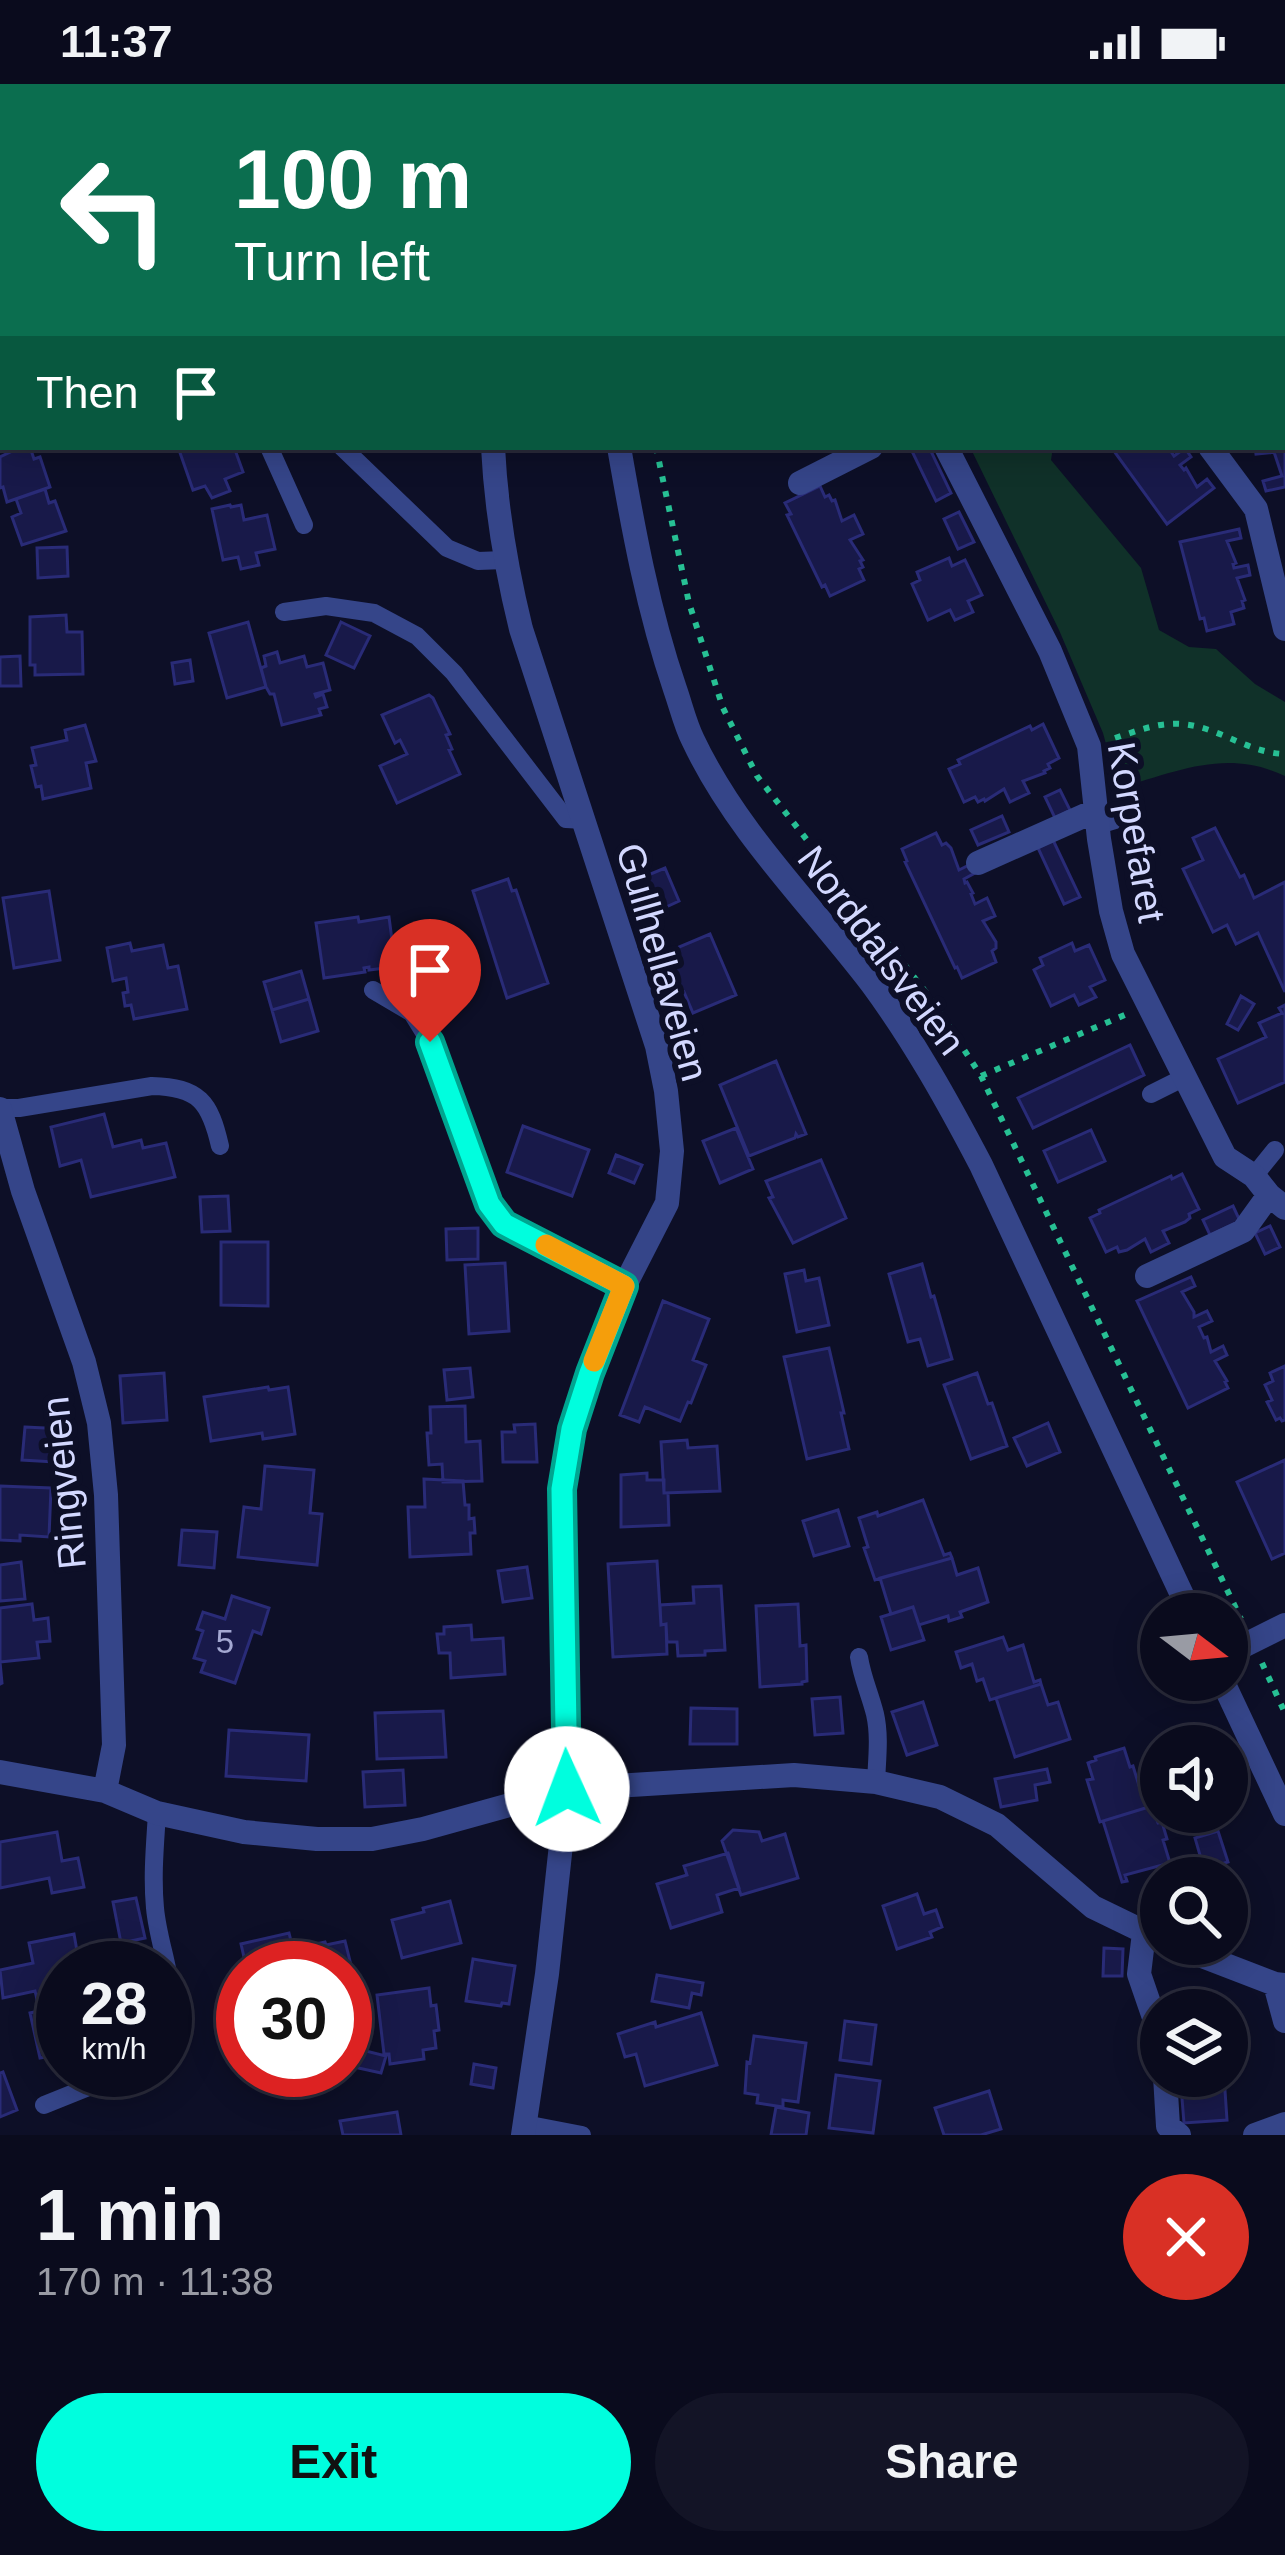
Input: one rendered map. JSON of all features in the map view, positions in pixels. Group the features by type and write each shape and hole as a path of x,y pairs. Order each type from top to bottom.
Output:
{"street":[{"name":"Gullhellaveien","path":"493,450 504,560 520,628 657,1046 672,1151 667,1203 624,1286 584,1392 562,1489 567,1789 548,1974 524,2130"},
{"name":"Norddalsveien","path":"621,450 650,602 691,737 752,836 872,985 946,1098 1180,1593"},
{"path":"800,483 866,450"},
{"name":"Korpefaret","path":"948,450 1051,651 1089,746 1111,911 1123,954 1226,1157 1269,1193"},
{"path":"1212,450 1256,508 1285,628"},
{"path":"978,863 1098,818"},
{"name":"Ringveien","path":"0,1108 23,1191 84,1362 99,1423 106,1495 113,1722 105,1791"},
{"path":"1147,1276 1243,1231 1269,1193"},
{"path":"1248,1644 1285,1625"},
{"path":"1232,1701 1285,1814"},
{"path":"0,1772 105,1791 157,1813 244,1832 316,1839 372,1839 567,1789 794,1774 876,1782 940,1797 998,1825 1093,1907 1140,1930"},
{"path":"1227,1965 1280,1985 1285,2020"},
{"path":"1166,2097 1168,2126 1178,2135"},
{"path":"1255,2135 1285,2124"}],"lane":[{"path":"270,450 304,525"},
{"path":"345,450 447,548 478,561 504,560"},
{"path":"284,612 326,606 374,613 417,636 454,673 566,819 584,820"},
{"path":"1098,818 1125,817"},
{"path":"374,990 412,1013 430,1042 489,1204 504,1224 624,1286"},
{"path":"1151,1094 1184,1078"},
{"path":"0,1108 169,1086 200,1098 220,1146"},
{"path":"1269,1193 1275,1150"},
{"path":"859,1658 875,1714 876,1782"},
{"path":"157,1813 153,1869 161,1941"},
{"path":"44,2105 64,2097"},
{"path":"524,2130 582,2135"}],"path":[{"path":"1089,746 1153,725 1183,724 1259,751 1285,754"},
{"path":"981,1076 1150,1004"}],"green space":[{"path":"971,450 1053,450 1051,460 1141,568 1159,630 1189,647 1216,649 1255,684 1285,702 1285,776 1222,763 1118,788 1103,733"}],"building":[{"path":"31,450 34,459 40,457 50,487 7,502 0,488 0,457"},
{"path":"179,450 235,450 243,472 225,479 230,491 212,498 205,486 193,490"},
{"path":"911,450 930,450 951,493 936,501"},
{"path":"1113,450 1170,450 1174,456 1186,450 1191,457 1180,465 1197,487 1207,479 1214,488 1167,524"},
{"path":"1255,450 1285,450 1285,487 1266,491 1263,481 1282,476 1274,452 1256,454"},
{"path":"820,486 825,497 835,500 842,521 854,515 863,534 850,540 863,560 859,569 864,580 830,596 785,503"},
{"path":"45,489 66,531 22,545 12,517 21,513 16,499"},
{"path":"241,505 244,520 267,515 275,549 256,553 259,565 241,569 238,557 223,560 212,509"},
{"path":"959,512 974,542 958,549 944,519"},
{"path":"1239,529 1241,538 1227,541 1234,568 1248,565 1250,575 1237,578 1244,608 1231,612 1234,624 1207,631 1180,542"},
{"path":"67,547 68,576 38,578 37,548"},
{"path":"949,558 952,566 965,560 982,595 968,601 973,612 955,620 950,610 928,620 912,584 920,580 917,572"},
{"path":"66,615 67,632 82,632 83,674 35,675 35,665 30,665 30,617"},
{"path":"248,622 266,687 227,698 209,633"},
{"path":"341,622 370,636 354,668 326,655"},
{"path":"277,652 280,663 304,656 307,667 323,663 330,690 315,694 323,694 327,707 319,709 321,715 282,725 261,668 266,666 264,656"},
{"path":"20,656 21,686 0,686 0,657"},
{"path":"190,660 193,681 175,684 172,663"},
{"path":"429,695 450,734 446,735 449,750 460,774 397,803 380,766 407,754 400,740 395,743 382,715"},
{"path":"1043,724 1059,758 1048,764 1045,773 1023,781 1029,793 1010,802 1004,789 985,801 975,797 964,802 949,769 960,764 958,760"},
{"path":"85,725 96,761 86,763 91,788 43,799 31,766 36,765 32,748 67,740 65,730"},
{"path":"1060,790 1070,810 1055,818 1045,797"},
{"path":"1002,816 1009,832 978,845 971,830"},
{"path":"1215,828 1254,898 1285,882 1285,992 1258,933 1236,944 1227,925 1213,932 1183,869 1203,860 1193,838"},
{"path":"936,833 942,845 951,848 959,870 971,864 975,873 965,883 975,904 987,898 995,916 983,921 996,942 992,951 996,962 962,978 902,849"},
{"path":"1053,840 1080,897 1064,904 1038,848"},
{"path":"665,868 679,901 651,914 636,880"},
{"path":"508,879 548,983 507,998 473,891"},
{"path":"49,891 60,960 14,968 3,898"},
{"path":"358,917 359,922 389,917 393,967 369,967 365,972 324,978 316,923"},
{"path":"710,934 736,995 693,1013 667,952"},
{"path":"130,943 132,951 163,945 168,968 178,966 187,1009 134,1019 131,1005 125,1006 126,978 113,981 107,948"},
{"path":"1072,943 1075,951 1089,945 1105,980 1090,987 1096,997 1079,1005 1074,995 1051,1006 1034,970 1043,965 1040,958"},
{"path":"301,971 309,999 272,1010 264,982"},
{"path":"1241,996 1254,1004 1238,1030 1227,1024"},
{"path":"309,999 318,1031 281,1042 272,1010"},
{"path":"1285,1005 1285,1082 1238,1103 1218,1059 1266,1037 1259,1023 1282,1013 1279,1008"},
{"path":"1130,1045 1144,1075 1033,1128 1018,1098"},
{"path":"776,1061 806,1134 796,1134 749,1156 720,1085"},
{"path":"104,1114 113,1147 141,1140 143,1148 166,1143 175,1177 91,1197 81,1160 60,1166 51,1127"},
{"path":"523,1126 589,1150 572,1196 507,1172"},
{"path":"736,1128 753,1169 720,1183 703,1141"},
{"path":"1091,1130 1105,1161 1058,1182 1044,1151"},
{"path":"616,1155 642,1165 634,1183 609,1173"},
{"path":"821,1160 846,1218 793,1243 769,1198 773,1197 766,1181"},
{"path":"1182,1174 1199,1209 1185,1222 1163,1231 1169,1243 1151,1252 1145,1239 1127,1250 1119,1252 1117,1247 1106,1252 1090,1218"},
{"path":"228,1196 230,1231 202,1232 200,1197"},
{"path":"1233,1206 1240,1221 1210,1235 1203,1220"},
{"path":"1270,1226 1280,1247 1265,1254 1255,1233"},
{"path":"478,1228 478,1259 447,1260 446,1229"},
{"path":"221,1242 268,1242 268,1306 221,1305"},
{"path":"505,1263 509,1331 469,1334 465,1265"},
{"path":"922,1264 952,1359 928,1366 920,1339 908,1342 889,1274"},
{"path":"804,1270 806,1281 819,1278 829,1325 797,1332 785,1274"},
{"path":"1191,1277 1195,1286 1182,1292 1194,1317 1207,1311 1212,1321 1199,1327 1211,1352 1223,1346 1227,1355 1215,1361 1228,1388 1188,1408 1137,1301"},
{"path":"663,1301 709,1319 693,1360 706,1365 680,1421 645,1407 639,1422 620,1415"},
{"path":"829,1348 849,1449 807,1459 784,1357"},
{"path":"1285,1366 1282,1421 1276,1420 1267,1402 1272,1400 1265,1385 1273,1381 1270,1373"},
{"path":"470,1368 473,1397 447,1400 444,1370"},
{"path":"164,1373 167,1420 123,1423 120,1376"},
{"path":"977,1373 1007,1446 971,1459 944,1385"},
{"path":"288,1387 295,1434 263,1439 262,1433 211,1441 204,1397"},
{"path":"465,1406 466,1442 480,1441 482,1481 443,1482 442,1464 429,1465 430,1407"},
{"path":"1048,1423 1060,1452 1027,1466 1014,1438"},
{"path":"535,1424 537,1462 503,1462 502,1432 515,1432 514,1425"},
{"path":"25,1427 64,1429 63,1452 54,1452 54,1462 22,1460"},
{"path":"687,1440 688,1448 717,1446 720,1491 664,1493 661,1442"},
{"path":"1285,1460 1285,1553 1272,1559 1237,1482"},
{"path":"265,1466 314,1470 310,1513 322,1514 317,1565 238,1557 244,1507 261,1509"},
{"path":"647,1473 647,1480 664,1480 669,1525 621,1527 621,1475"},
{"path":"424,1479 463,1481 469,1519 474,1518 471,1554 410,1557 408,1507 425,1507"},
{"path":"0,1486 51,1488 49,1537 20,1535 20,1541 0,1540"},
{"path":"923,1500 944,1555 950,1553 952,1558 875,1580 859,1518"},
{"path":"838,1510 849,1546 814,1556 803,1521"},
{"path":"182,1530 217,1532 214,1568 179,1565"},
{"path":"952,1558 957,1575 978,1568 988,1602 960,1612 962,1617 919,1625 913,1607 891,1614 880,1578"},
{"path":"657,1561 667,1654 613,1657 608,1564"},
{"path":"21,1562 25,1599 0,1601 0,1565"},
{"path":"527,1567 532,1598 503,1602 498,1571"},
{"path":"721,1586 725,1650 678,1656 677,1642 667,1642 666,1624 661,1625 660,1605 694,1603 693,1587"},
{"path":"232,1596 269,1608 261,1634 253,1631 235,1683 201,1672 205,1661 194,1658 203,1631 197,1629 203,1612 225,1619"},
{"path":"32,1604 34,1620 48,1618 50,1641 37,1642 39,1658 0,1662 0,1608"},
{"path":"798,1604 807,1681 760,1687 756,1606"},
{"path":"913,1607 924,1640 891,1650 881,1617"},
{"path":"471,1625 472,1640 503,1638 505,1674 451,1678 450,1653 439,1653 437,1634 444,1634 444,1627"},
{"path":"1003,1637 1008,1650 1023,1645 1034,1682 1041,1684 990,1700 983,1679 977,1681 972,1664 961,1668 956,1652"},
{"path":"1041,1684 1048,1705 1058,1702 1070,1739 1015,1757 996,1698"},
{"path":"840,1697 843,1733 815,1735 812,1699"},
{"path":"923,1702 937,1745 907,1755 892,1712"},
{"path":"691,1708 737,1709 737,1744 690,1744"},
{"path":"443,1711 446,1757 377,1759 375,1713"},
{"path":"229,1730 309,1735 306,1781 226,1776"},
{"path":"1124,1748 1140,1789 1140,1810 1100,1822 1087,1780 1093,1779 1088,1763"},
{"path":"1047,1769 1050,1782 1035,1785 1037,1800 1001,1807 995,1779"},
{"path":"403,1770 405,1805 365,1807 363,1772"},
{"path":"1140,1810 1140,1833 1165,1833 1168,1857 1140,1857 1140,1871 1125,1875 1127,1881 1122,1882 1103,1821"},
{"path":"733,1830 759,1832 762,1841 785,1834 798,1878 741,1895 722,1841"},
{"path":"57,1832 62,1861 78,1858 84,1887 52,1893 49,1878 0,1888 0,1842"},
{"path":"1219,1833 1226,1857 1201,1857 1195,1838"},
{"path":"728,1853 739,1888 717,1895 722,1912 671,1928 657,1884 687,1875 684,1866"},
{"path":"917,1894 924,1914 936,1910 942,1927 930,1932 932,1937 897,1949 883,1906"},
{"path":"136,1898 145,1938 121,1941 113,1902"},
{"path":"450,1901 461,1943 402,1958 392,1920"},
{"path":"289,1933 291,1941 254,1941"},
{"path":"74,1934 75,1941 39,1941"},
{"path":"36,1942 36,1995 35,1991 3,1998 0,1970 33,1963 29,1943"},
{"path":"1104,1948 1123,1949 1122,1976 1103,1976"},
{"path":"473,1959 515,1966 509,2004 466,2001"},
{"path":"657,1975 703,1983 701,1995 692,1993 689,2008 652,2001"},
{"path":"429,1988 439,2030 434,2031 436,2048 423,2050 424,2059 390,2064 389,2054 384,2054 377,1995"},
{"path":"701,2013 717,2065 645,2086 636,2054 625,2057 618,2034"},
{"path":"845,2021 876,2025 871,2064 840,2060"},
{"path":"754,2036 806,2043 798,2102 783,2100 783,2107 757,2103 758,2095 745,2093"},
{"path":"372,2052 386,2056 381,2073 372,2071"},
{"path":"474,2064 496,2068 493,2088 471,2084"},
{"path":"0,2073 17,2110 0,2117"},
{"path":"836,2075 880,2081 873,2133 829,2128"},
{"path":"989,2091 1001,2129 981,2135 944,2135 935,2108"},
{"path":"1182,2097 1225,2097 1227,2120 1184,2123"},
{"path":"776,2107 809,2113 806,2135 771,2135"},
{"path":"397,2112 401,2135 343,2135 340,2121"}],"slow traffic":[{"path":"546,1245 624,1286 594,1361"}],"route":[{"path":"430,1042 489,1204 504,1224 624,1286 572,1429 562,1489 567,1789"}]}
